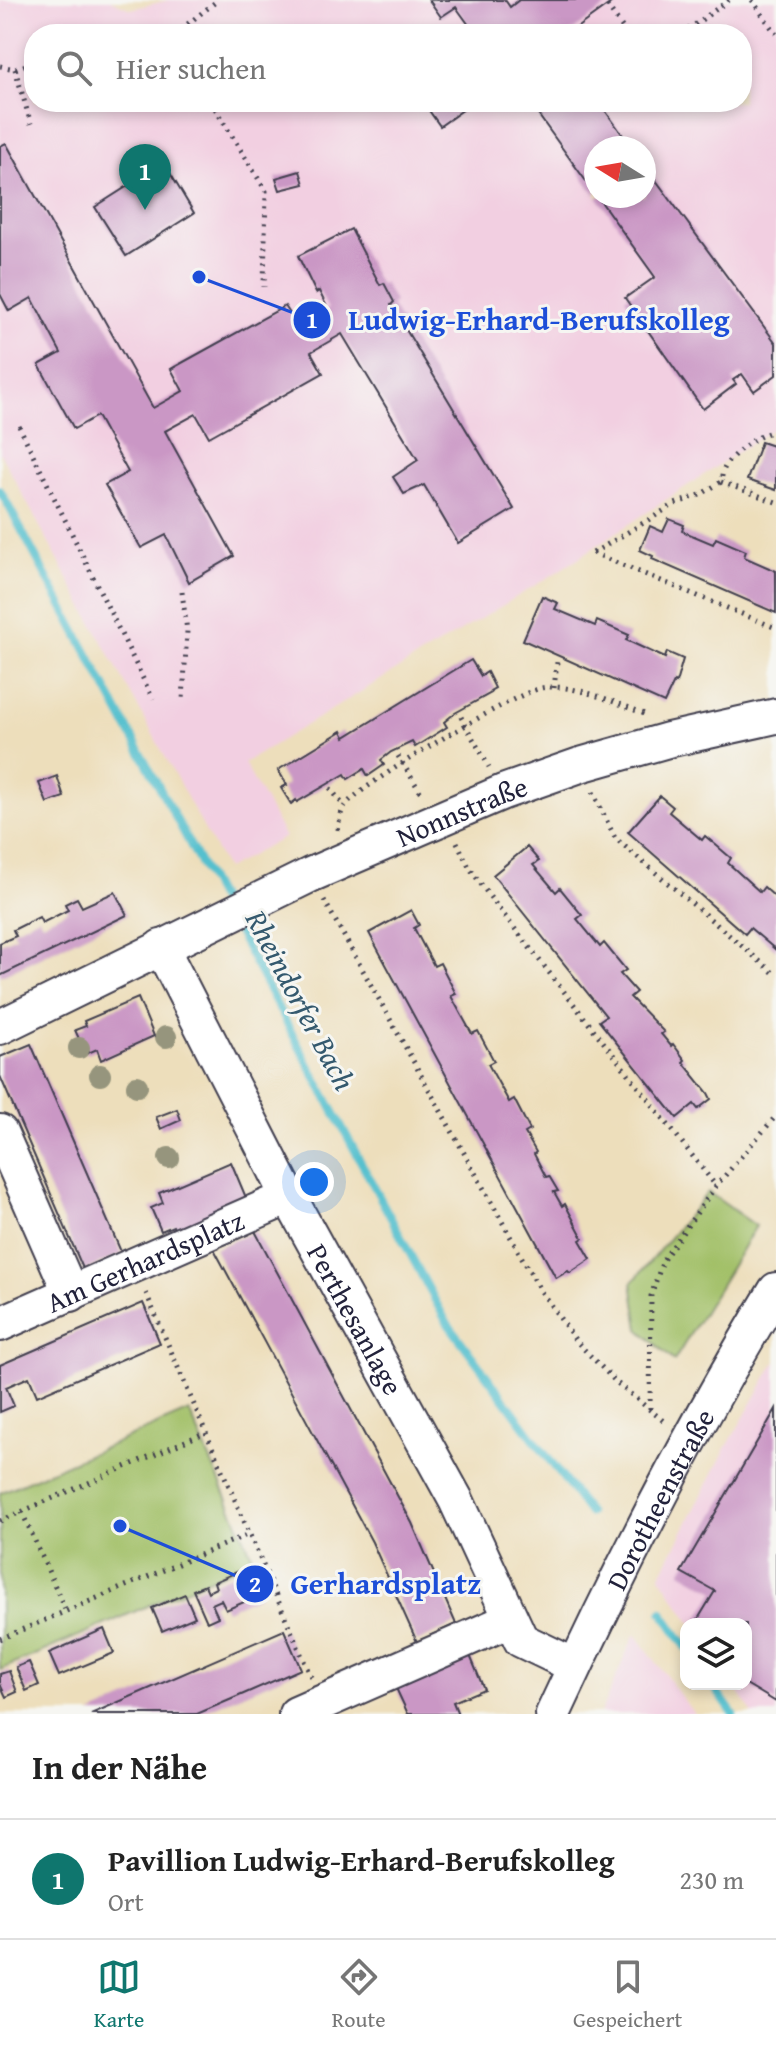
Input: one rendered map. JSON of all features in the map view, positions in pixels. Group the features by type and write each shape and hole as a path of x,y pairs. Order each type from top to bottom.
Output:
{"street":[{"name":"Nonnstraße","path":"0,1027 324,868 503,792 580,765 668,740 776,716"},
{"name":"Perthesanlage","path":"161,947 289,1197 456,1500 521,1640 575,1666"},
{"path":"0,1132 71,1294"},
{"name":"Am Gerhardsplatz","path":"0,1324 289,1197"},
{"name":"Dorotheenstraße","path":"553,1714 606,1600 689,1442 776,1290"},
{"path":"309,1708 510,1620"}],"path":[{"path":"188,24 218,0"},
{"path":"696,24 729,0"},
{"path":"752,0 776,34"},
{"path":"607,6 620,24"},
{"path":"0,66 15,69 24,66"},
{"path":"15,69 24,100"},
{"path":"28,112 31,124"},
{"path":"217,112 266,191 264,287"},
{"path":"19,426 153,699"},
{"path":"721,482 724,468 735,454 769,431 776,431"},
{"path":"776,502 721,482 648,518 593,553 776,628"},
{"path":"182,592 187,631 183,700"},
{"path":"554,688 557,662"},
{"path":"668,740 650,716 611,701 541,688 509,700 403,763 344,806 324,868 540,1290 576,1341 617,1383 689,1442"},
{"path":"461,717 503,792"},
{"path":"398,756 403,763"},
{"path":"580,765 615,838 776,975"},
{"path":"330,788 344,806"},
{"path":"445,818 469,867 490,897 716,1186"},
{"path":"650,1409 651,1296 663,1260 716,1186 776,1116"},
{"path":"135,1266 249,1534 309,1708"},
{"path":"0,1521 204,1433"},
{"path":"22,1512 66,1611"},
{"path":"0,1639 249,1534"}],"shaded area":[{"path":"0,0 110,0 131,9 169,0 776,0 776,427 554,574 244,763 285,837 226,869 0,453"},
{"path":"776,1361 776,1714 753,1714 737,1690 752,1690 752,1618 688,1618 660,1576 725,1450"},
{"path":"635,1633 694,1714 600,1714"}],"green space":[{"path":"708,1192 756,1226 674,1361 639,1329 632,1283"},
{"path":"189,1411 254,1560 0,1670 0,1493"}],"building":[{"path":"429,0 505,0 510,7 519,0 615,0 582,24 468,24 456,7 441,17"},
{"path":"430,112 460,112 440,126"},
{"path":"536,112 606,112 623,136 584,136 584,178"},
{"path":"6,143 153,408 183,391 171,369 285,306 298,326 328,309 319,291 316,293 298,256 351,229 380,285 384,283 394,302 391,305 514,509 458,543 424,485 404,494 393,477 418,460 342,334 311,352 323,373 209,437 196,414 165,431 234,556 189,582 166,535 141,548 105,485 128,472 97,416 74,429 39,365 61,353 32,298 9,311 0,294 0,146"},
{"path":"164,163 194,213 126,256 95,207"},
{"path":"300,171 304,184 280,190 276,178"},
{"path":"656,180 776,343 776,375 754,391 742,374 733,380 736,384 703,409 625,298 655,277 606,208 656,208"},
{"path":"761,442 776,447 776,490 747,480"},
{"path":"669,519 684,525 682,531 713,544 716,538 746,551 744,557 776,571 776,613 652,559 653,556 640,550 650,526 663,532"},
{"path":"542,596 558,603 555,609 595,626 597,621 629,635 626,640 665,658 667,652 683,659 676,683 664,703 523,640"},
{"path":"471,660 481,676 487,672 495,688 491,693 455,713 444,722 447,727 415,747 412,742 391,752 381,760 384,765 368,776 364,769 348,779 345,774 291,804 281,788 287,785 278,770 342,731 345,737"},
{"path":"57,776 64,797 47,803 39,783"},
{"path":"660,796 673,807 669,812 702,840 705,836 731,858 728,863 760,892 764,887 776,898 776,950 750,928 745,934 628,832"},
{"path":"527,847 539,861 533,865 556,892 560,888 582,915 577,919 600,947 604,943 626,970 620,974 636,992 630,997 664,1032 661,1034 671,1046 673,1044 708,1093 711,1099 698,1109 694,1104 677,1118 599,1021 606,1016 493,875"},
{"path":"115,892 127,915 0,976 0,943 16,936 13,930 39,917 42,923 68,910 65,904 77,898 82,907"},
{"path":"411,910 419,925 414,928 434,966 440,963 456,994 451,996 472,1034 478,1031 494,1061 488,1064 509,1102 514,1099 530,1130 525,1133 536,1152 534,1154 583,1238 580,1240 591,1259 570,1273 568,1271 556,1278 369,933"},
{"path":"138,998 154,1036 101,1060 97,1049 86,1054 75,1030 86,1026 84,1021"},
{"path":"31,1044 122,1254 84,1271 0,1076 0,1057"},
{"path":"177,1109 181,1120 161,1129 156,1117"},
{"path":"231,1162 247,1200 175,1231 173,1226 161,1231 151,1208 163,1203 159,1193"},
{"path":"255,1231 412,1523 456,1624 417,1642 372,1542 214,1249"},
{"path":"143,1303 160,1343 37,1396 29,1377 6,1387 14,1406 0,1412 0,1365"},
{"path":"776,1409 776,1702 752,1688 752,1618 699,1618 715,1591 681,1572"},
{"path":"248,1567 260,1595 226,1610 221,1600 212,1604 218,1617 207,1622 193,1590 205,1585 208,1592 216,1588 214,1582"},
{"path":"185,1594 195,1617 162,1631 152,1608"},
{"path":"104,1629 114,1653 59,1676 49,1653"},
{"path":"284,1630 301,1669 239,1696 197,1714 91,1714"},
{"path":"469,1653 484,1689 453,1702 458,1714 408,1714 395,1686"},
{"path":"29,1662 39,1685 26,1691 16,1667"},
{"path":"9,1671 17,1692 6,1697 0,1684 0,1674"}],"waterway":[{"name":"Rheindorfer Bach","path":"0,490 224,908"},
{"name":"Rheindorfer Bach","path":"233,923 446,1321 589,1513"},
{"name":"Rheindorfer Bach","path":"662,1612 680,1638"},
{"name":"Rheindorfer Bach","path":"716,1690 733,1714"}],"place":[{"name":"Pavillion Ludwig-Erhard-Berufskolleg","path":"145,210"},
{"name":"Ludwig-Erhard-Berufskolleg","path":"199,277"},
{"name":"Gerhardsplatz","path":"120,1526"}]}
